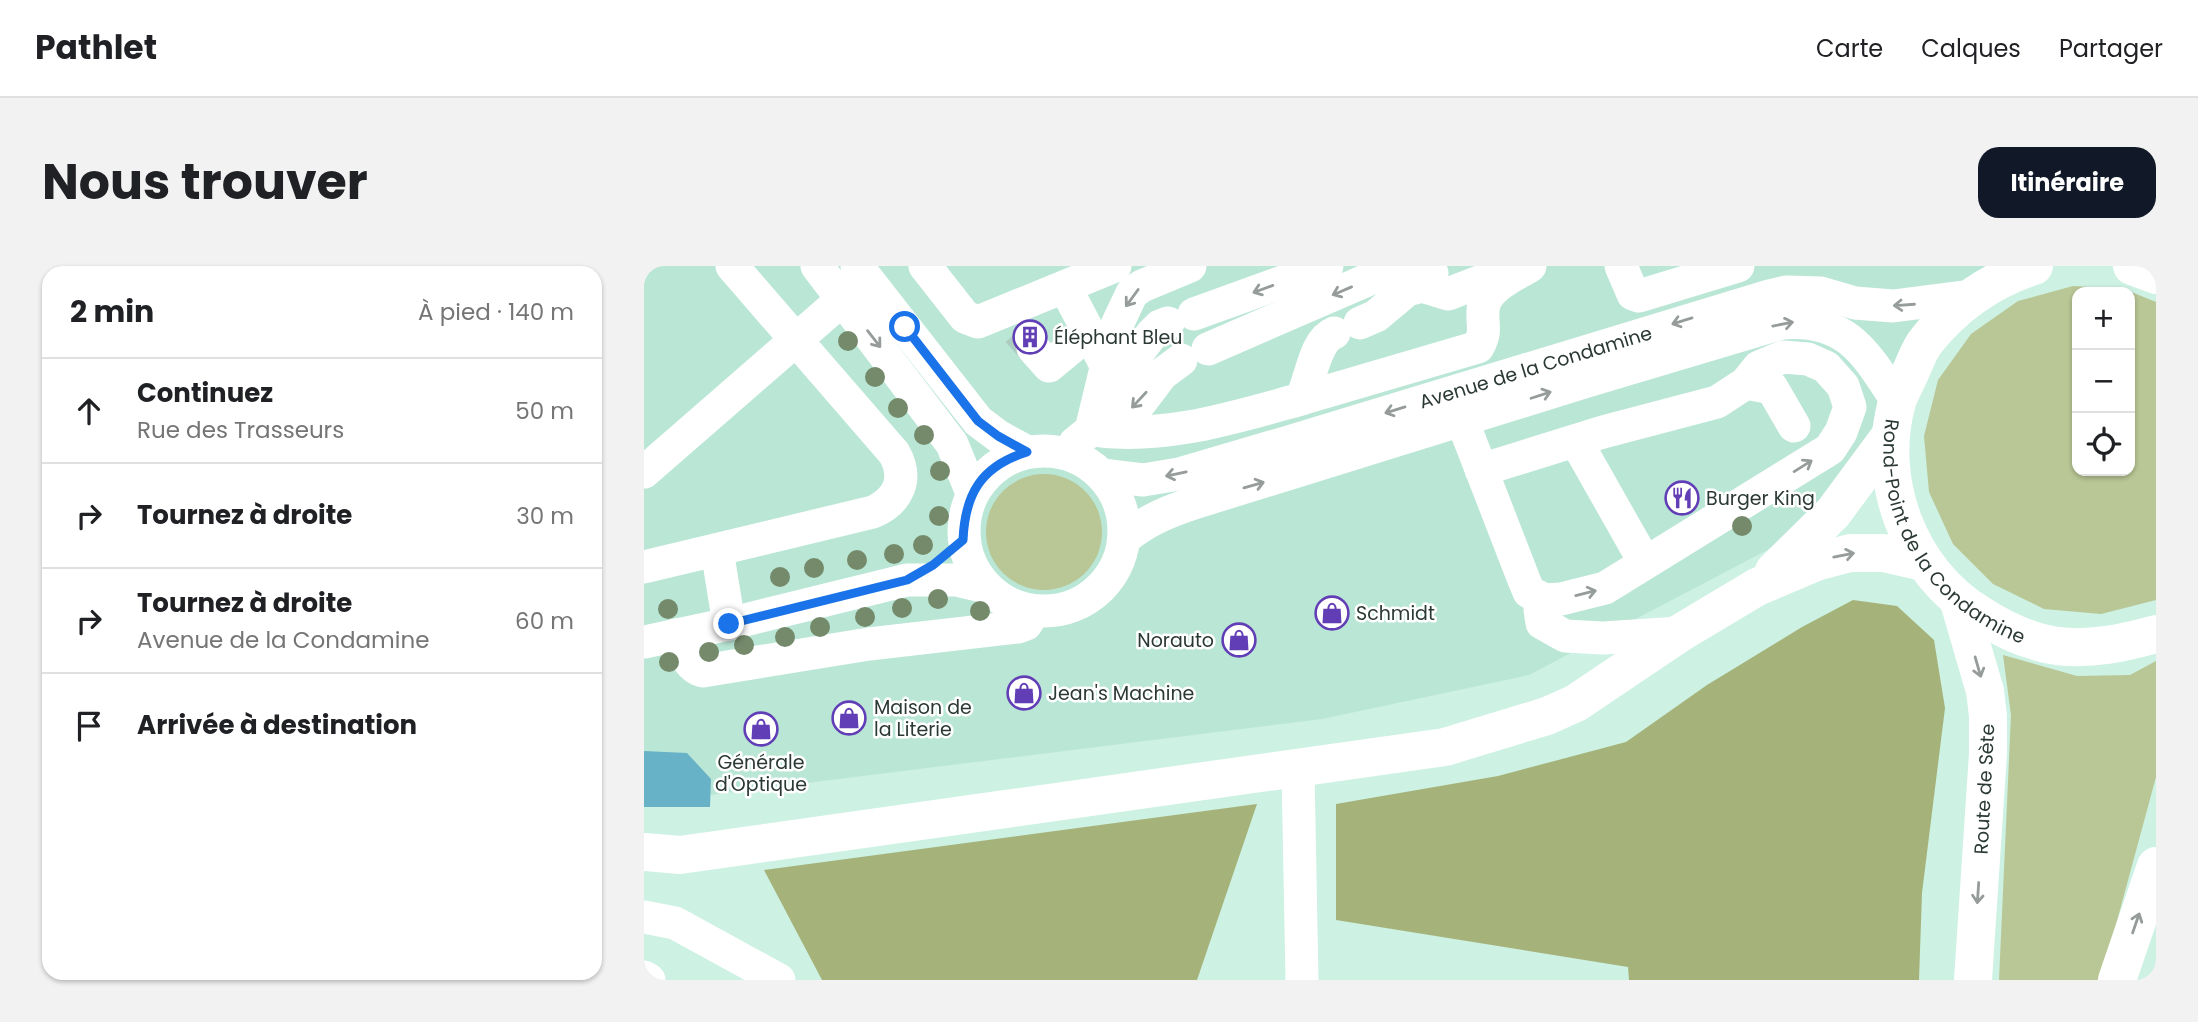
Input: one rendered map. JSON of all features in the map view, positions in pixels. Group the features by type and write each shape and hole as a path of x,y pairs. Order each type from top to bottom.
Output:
{"main road":[{"name":"Rond-Point de la Condamine","path":"2033,266 2001,278 1971,296 1925,342 1894,418 1892,480 1903,523 1923,562 1959,602 2004,630 2056,646 2109,646 2156,634"},
{"path":"2132,266 2156,275"},
{"path":"1757,587 1833,513 1894,418"},
{"path":"644,852 680,855 1298,770 1445,747 1547,716 1576,703 1680,633 1757,587 1816,562 1850,553 1884,553 1923,562"},
{"name":"Route de Sète","path":"1959,602 1985,691 1988,716 1973,980"},
{"path":"2117,980 2156,866"}],"street":[{"path":"644,567 873,512 887,506 896,494 901,479 900,464 894,453 732,266"},
{"path":"817,266 952,444 972,493"},
{"path":"857,266 978,421 1027,452"},
{"path":"925,266 965,317 970,321 1018,330 1049,366 1089,333"},
{"path":"1018,330 1065,287 1115,266"},
{"path":"1065,453 1160,326 1327,266"},
{"path":"1095,416 1140,403 1161,374 1173,364 1381,274 1436,278 1501,274 1529,266"},
{"path":"1095,416 1121,435 1163,432 1215,423 1478,347 1485,335 1484,300 1493,289 1529,266"},
{"path":"1621,266 1633,294 1639,296 1738,266"},
{"path":"1095,416 1116,327 1132,293 1183,267"},
{"path":"1301,399 1316,354 1329,335 1376,316 1406,290 1422,286 1436,278"},
{"path":"1436,278 1478,347 1497,394"},
{"path":"1065,287 1107,367"},
{"name":"Avenue de la Condamine","path":"1125,538 1158,515 1456,422 1497,394 1729,307 1786,292 1821,293 1855,303 1893,306 1971,296"},
{"path":"644,472 843,299"},
{"name":"Avenue de la Condamine","path":"1102,475 1143,480 1179,474 1497,394 1584,382 1782,323 1800,321 1838,331 1856,343 1869,358 1894,418"},
{"path":"1456,422 1512,581 1529,612 1544,611 1561,599 1605,588 1830,449 1841,432 1850,407 1843,386 1826,367 1808,359 1783,357 1759,367 1746,383 1717,402 1589,437 1482,471"},
{"path":"1584,382 1589,437 1640,554"},
{"path":"1746,383 1772,388 1794,426"},
{"path":"1456,422 1482,471 1529,592 1565,636 1603,638 1680,633"},
{"path":"1046,450 1065,453 1085,461 1102,475 1121,505 1125,538 1121,557 1122,579 1078,604 1056,611 1034,611 1007,603 986,587 971,565 963,540 964,516 972,493 995,466 1010,457 1027,452 1046,450"},
{"path":"907,580 933,565 963,540"},
{"path":"717,551 729,624"},
{"path":"644,642 907,580 956,580 986,587"},
{"path":"676,635 689,663 695,669 704,671 869,644 1018,627 1026,624 1034,611"},
{"path":"1298,770 1302,980"},
{"path":"644,917 675,923 779,980"},
{"path":"644,977 649,980"}],"shaded area":[{"path":"644,266 1991,266 1913,336 1868,437 1829,499 1773,547 1529,675 1322,719 710,795 644,792"},
{"path":"2073,286 2090,287 2072,287 2072,476 2135,476 2135,293 2156,302 2156,600 2101,614 2044,609 1993,584 1953,544 1929,492 1924,436 1938,380 1971,334 2018,301"},
{"path":"1044,474 1066,478 1085,491 1098,510 1102,532 1098,554 1085,573 1066,586 1044,590 1022,586 1003,573 990,554 986,532 990,510 1003,491 1022,478"},
{"path":"2003,655 2077,676 2130,675 2156,661 2156,777 2101,980 1999,980 2011,715"}],"green space":[{"path":"1853,600 1897,606 1934,640 1945,708 1922,893 1919,980 1629,980 1628,967 1336,920 1336,804 1498,776 1626,742 1707,685 1802,627"},
{"path":"1257,804 1197,980 822,980 764,870"}],"water":[{"path":"644,751 687,753 711,779 710,807 644,807"}],"tunnel":[{"path":"1018,331 1033,348"}],"place":[{"name":"Éléphant Bleu","path":"1030,337"},
{"name":"Burger King","path":"1682,498"},
{"name":"Schmidt","path":"1332,613"},
{"name":"Norauto","path":"1239,640"},
{"name":"Jean's Machine","path":"1024,693"},
{"name":"Maison de la Literie","path":"849,718"},
{"name":"Générale d'Optique","path":"761,729"}],"route":[{"path":"729,624 907,580 933,565 963,540 964,516 972,493 983,478 995,466 1010,457 1027,452 978,421 905,327"}]}
